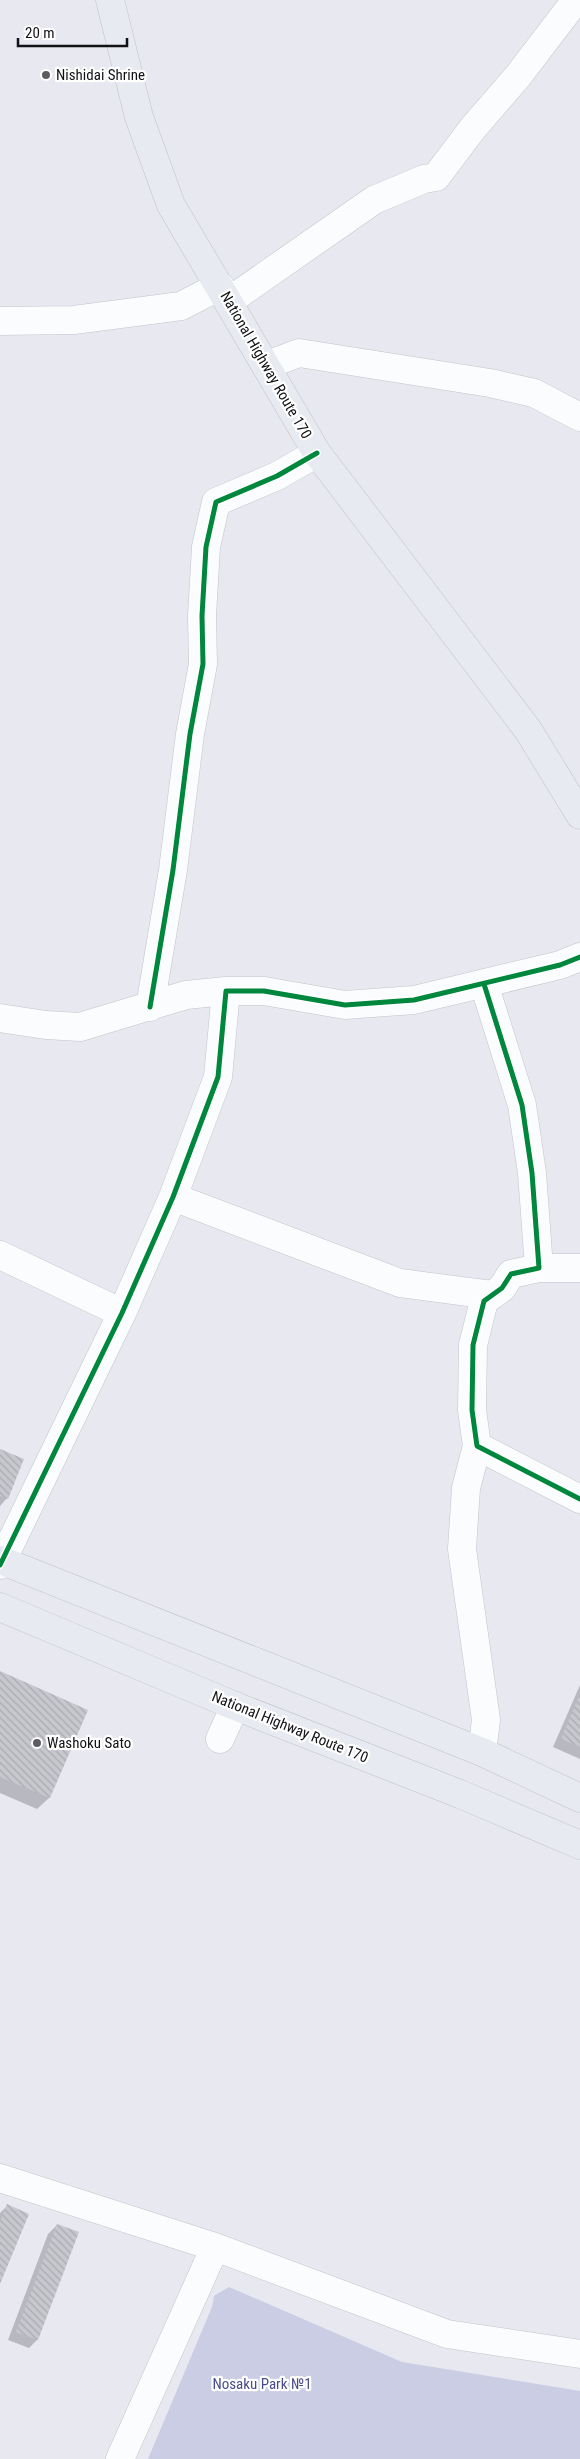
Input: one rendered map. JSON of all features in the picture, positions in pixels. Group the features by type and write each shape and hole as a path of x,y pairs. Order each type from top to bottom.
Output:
{"highway":[{"name":"National Highway Route 170","path":"110,0 139,117 171,205 317,453 528,730 580,815"},
{"path":"1,1562 482,1752 580,1798"},
{"name":"National Highway Route 170","path":"0,1607 235,1706 460,1794 580,1846"}],"street":[{"path":"0,321 74,320 181,306 224,294 374,200 424,179 436,177 473,128 518,76 576,0"},
{"path":"266,365 299,353 490,383 534,393 580,417"},
{"path":"150,1007 173,870 190,734 203,664 202,616 206,547 216,502 277,476 317,453"},
{"path":"0,1018 46,1025 80,1027 186,995 226,991 264,991 345,1005 414,1000 484,984 580,957"},
{"path":"484,984 522,1105 532,1173 539,1268"},
{"path":"1,1562 122,1312 173,1196 218,1077 226,991"},
{"path":"173,1196 400,1282 492,1295"},
{"path":"0,1255 122,1312"},
{"path":"482,1752 486,1720 462,1549 466,1488 477,1446 472,1410 473,1345 484,1301 502,1288 511,1274 539,1268 580,1268"},
{"path":"477,1446 580,1499"},
{"path":"220,1739 235,1706"},
{"path":"0,2178 215,2247 447,2334 580,2354"},
{"path":"120,2459 215,2247"}],"green space":[{"name":"Nosaku Park №1","path":"229,2287 402,2362 580,2391 580,2459 148,2459 212,2307 214,2296"}],"building":[{"path":"0,1449 24,1459 8,1499 0,1496"},
{"name":"Washoku Sato","path":"0,1671 88,1710 50,1798 0,1777"},
{"path":"580,1694 580,1747 561,1739"},
{"path":"7,2204 29,2214 0,2284 0,2221"},
{"path":"57,2224 79,2232 38,2340 16,2332"}],"cycle path":[{"path":"150,1007 173,870 190,734 203,664 202,616 206,547 216,502 277,476 317,453"},
{"path":"0,1565 122,1313 173,1197 218,1077 226,991 264,991 345,1005 414,1000 560,965 580,957"},
{"path":"484,984 522,1105 532,1173 539,1268 511,1274 502,1288 484,1301 473,1345 472,1410 477,1446 580,1499"}],"place":[{"name":"Nishidai Shrine","path":"46,75"},
{"name":"Washoku Sato","path":"37,1743"}]}
